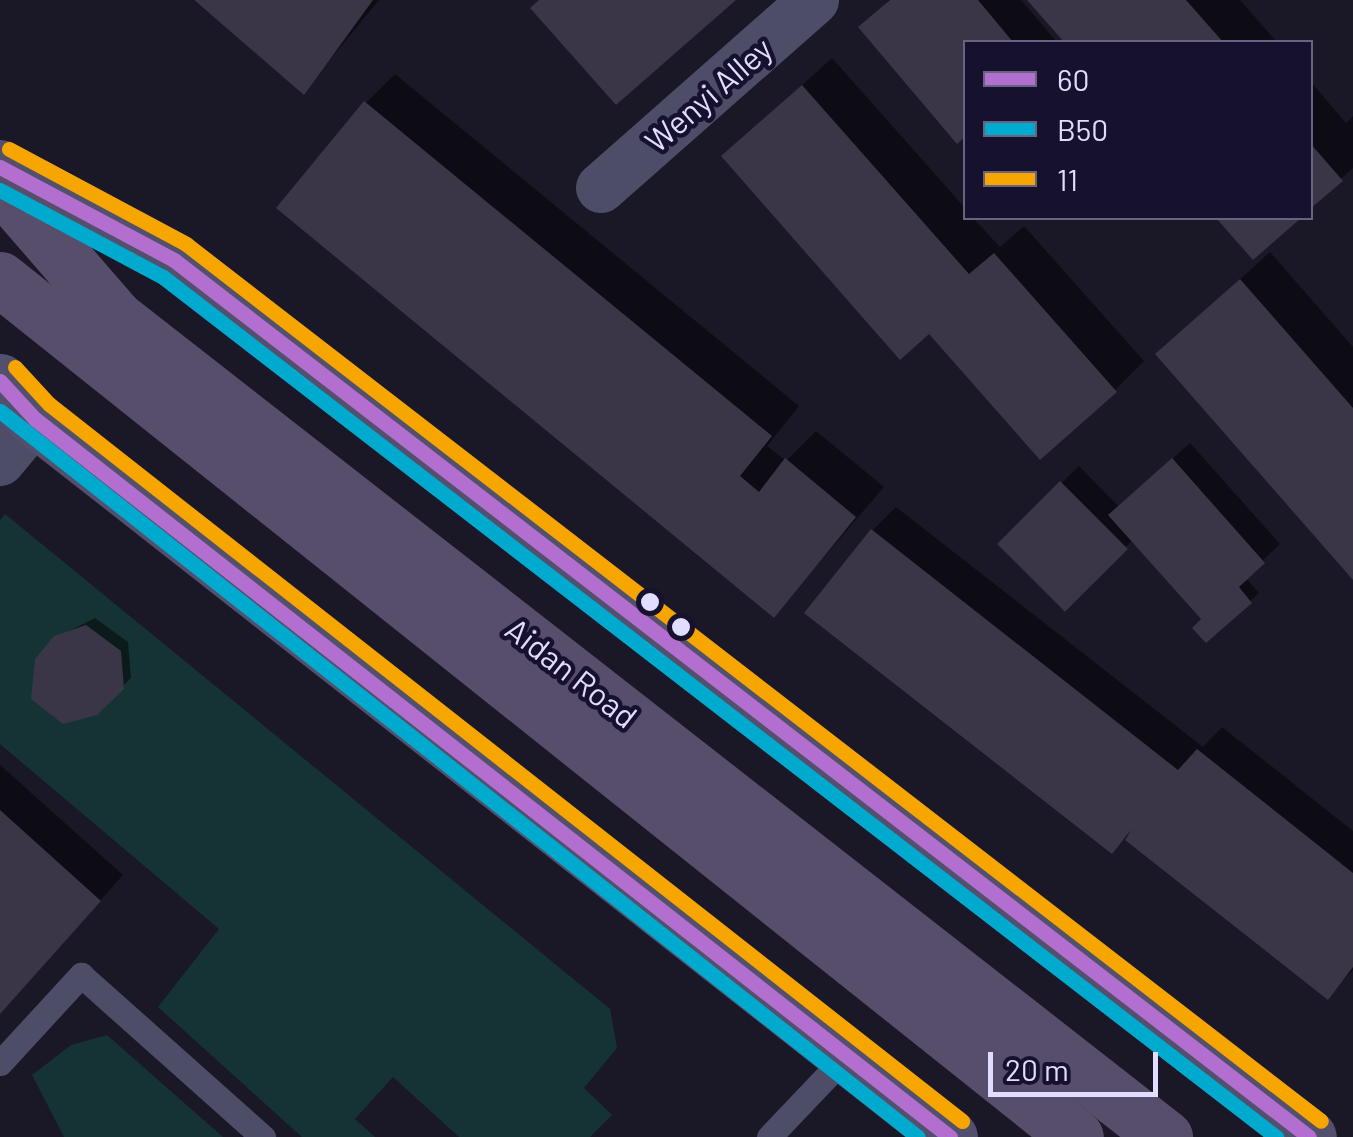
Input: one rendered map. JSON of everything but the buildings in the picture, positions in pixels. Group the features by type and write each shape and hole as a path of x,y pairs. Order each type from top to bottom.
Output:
{"main road":[{"name":"Aidan Road","path":"0,184 116,318 1166,1137"},
{"name":"Aidan Road","path":"0,279 1076,1137"}],"street":[{"name":"Wenyi Alley","path":"602,188 814,0"},
{"path":"0,168 174,260 1309,1137"},
{"path":"0,461 18,400 950,1137"}],"lane":[{"path":"0,1063 81,975 264,1137"},
{"path":"769,1137 847,1056"}],"green space":[{"path":"5,514 610,1009 617,1048 584,1088 612,1115 590,1137 459,1137 393,1077 355,1119 375,1137 302,1137 158,1007 219,929 0,744 0,520"},
{"path":"107,1035 223,1137 64,1137 32,1075 71,1045"}],"transit line":[{"name":"11","path":"9,149 186,244 1321,1121"},
{"name":"60","path":"0,167 174,260 1309,1137"},
{"name":"B50","path":"0,190 163,277 1276,1137"},
{"name":"11","path":"15,367 49,404 962,1121"},
{"name":"60","path":"0,381 35,419 950,1137"},
{"name":"B50","path":"0,411 918,1137"}]}
